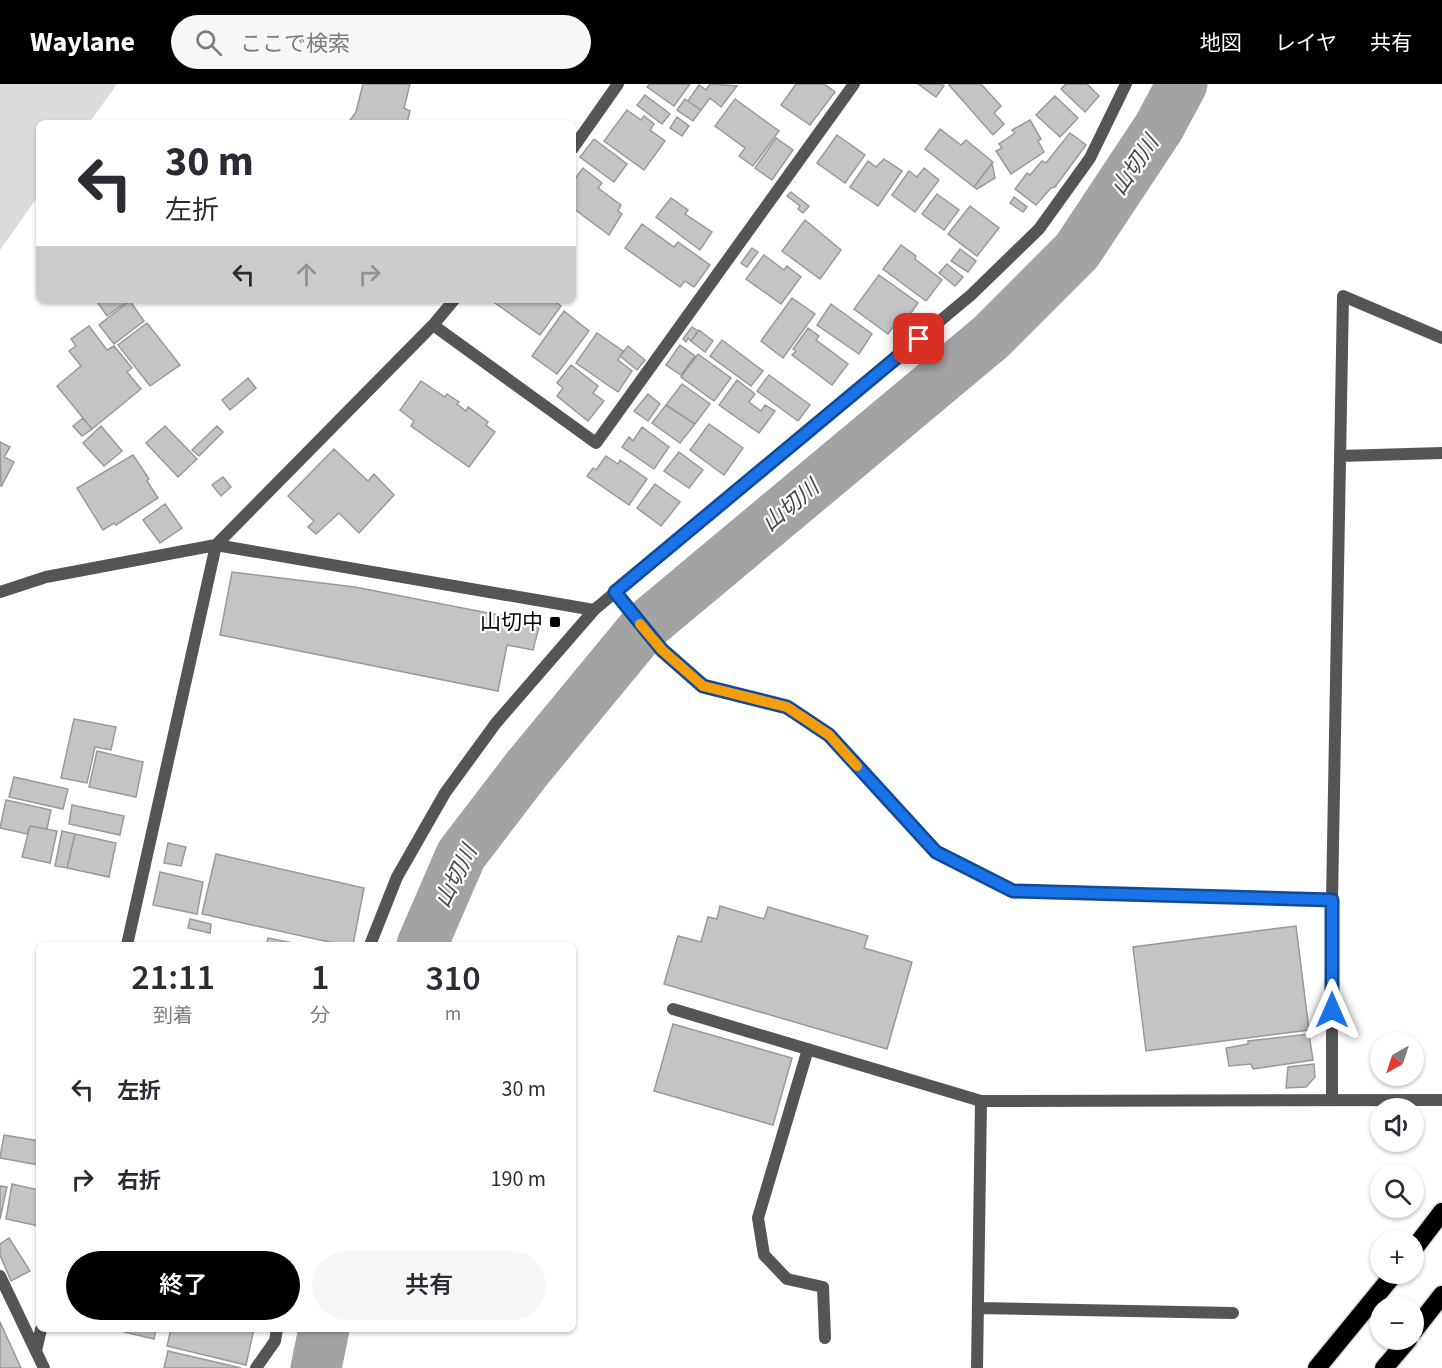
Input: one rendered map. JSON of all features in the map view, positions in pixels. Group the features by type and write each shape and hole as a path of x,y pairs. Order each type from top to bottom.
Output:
{"highway":[{"path":"1424,1236 1442,1212"},
{"path":"1317,1368 1386,1284"},
{"path":"1424,1318 1442,1295"},
{"path":"1384,1368 1399,1350"}],"street":[{"path":"576,144 618,84"},
{"path":"433,325 597,442 854,84"},
{"path":"371,942 397,877 444,793 496,723 594,610 962,303 1039,229 1090,158 1126,84"},
{"path":"1332,1098 1332,900 1343,296 1442,338"},
{"path":"128,942 216,545 433,325 451,303"},
{"path":"1340,456 1442,453"},
{"path":"0,592 46,577 216,545 594,610"},
{"path":"615,592 662,650 703,686 787,707 829,735 936,852 1013,891 1332,900"},
{"path":"673,1009 981,1101 1332,1098 1442,1100"},
{"path":"808,1049 758,1218 764,1255 787,1280 823,1287 825,1338"},
{"path":"977,1368 981,1101"},
{"path":"0,1276 44,1368"},
{"path":"979,1308 1233,1313"},
{"path":"36,1351 40,1332"},
{"path":"256,1368 275,1341 276,1332"}],"shaded area":[{"path":"0,84 117,84 91,120 36,120 36,199 0,250"}],"building":[{"path":"363,84 410,84 404,108 410,111 408,120 350,120 356,112"},
{"path":"650,84 690,84 674,106 647,87"},
{"path":"710,84 737,86 721,107 710,98 701,110 688,101 699,85 706,90"},
{"path":"796,84 824,84 835,92 810,125 781,105"},
{"path":"918,84 941,84 944,86 936,97"},
{"path":"950,84 981,84 1001,106 994,113 1004,124 993,135"},
{"path":"1066,84 1087,84 1099,96 1085,112 1061,89"},
{"path":"645,95 670,114 662,124 637,105"},
{"path":"1055,96 1078,118 1060,137 1036,115"},
{"path":"685,99 701,110 693,121 677,110"},
{"path":"735,99 779,131 753,166 739,156 745,148 715,126"},
{"path":"627,110 641,120 644,116 654,124 650,130 665,141 644,170 604,141"},
{"path":"677,117 689,126 682,136 670,128"},
{"path":"1030,120 1041,139 1038,141 1044,152 1011,174 996,151 1002,148 999,144 1015,133 1012,130"},
{"path":"940,129 961,145 966,140 993,162 974,187 925,149"},
{"path":"1070,133 1086,145 1055,187 1051,188 1036,205 1015,189 1027,173 1030,175 1042,161 1046,163"},
{"path":"837,135 865,155 845,183 817,163"},
{"path":"776,138 793,150 772,180 755,168"},
{"path":"594,139 627,164 614,182 580,157"},
{"path":"884,159 902,171 878,206 850,187 868,161 876,167"},
{"path":"992,163 995,178 977,189 974,187"},
{"path":"583,168 602,183 598,188 621,205 618,211 622,214 609,235 576,210 576,177"},
{"path":"924,168 939,180 915,212 892,195 909,171 917,177"},
{"path":"791,192 809,206 803,213 798,209 800,206 787,196"},
{"path":"937,194 959,210 944,230 922,214"},
{"path":"1014,197 1027,207 1023,212 1010,203"},
{"path":"671,198 688,210 685,214 712,232 700,250 656,217"},
{"path":"970,206 999,228 977,256 948,234"},
{"path":"805,220 841,250 820,279 782,251"},
{"path":"642,224 674,247 678,242 710,265 694,287 685,281 680,287 625,248"},
{"path":"901,245 942,280 926,301 883,269"},
{"path":"752,248 758,252 747,267 741,263"},
{"path":"960,249 976,261 968,272 951,261"},
{"path":"764,255 784,270 787,266 801,277 781,304 746,279"},
{"path":"947,264 963,277 955,286 939,273"},
{"path":"879,275 918,303 898,332 892,328 888,334 854,309"},
{"path":"792,298 815,314 783,358 761,341"},
{"path":"98,303 125,303 107,316"},
{"path":"127,303 131,303 144,321 114,344 99,325"},
{"path":"495,303 557,303 561,306 540,335"},
{"path":"831,304 872,334 859,354 817,325"},
{"path":"564,311 589,331 557,374 532,356"},
{"path":"147,323 180,365 150,386 118,345"},
{"path":"89,326 107,350 114,346 132,368 127,372 141,389 92,429 57,386 81,366 69,351 76,346 71,339"},
{"path":"692,327 698,331 691,341 688,338 686,342 683,339"},
{"path":"808,328 819,336 816,340 848,364 832,385 792,355 796,351 793,349"},
{"path":"699,330 713,341 705,352 691,341"},
{"path":"597,333 623,351 618,360 632,371 618,392 576,363"},
{"path":"722,340 763,371 751,386 710,356"},
{"path":"680,345 695,356 681,375 666,365"},
{"path":"628,346 645,360 637,370 620,356"},
{"path":"698,354 731,378 714,401 681,377"},
{"path":"571,365 598,386 593,393 604,401 588,421 557,396 563,388 557,383"},
{"path":"769,375 810,405 798,421 757,391"},
{"path":"248,378 256,388 230,410 222,400"},
{"path":"737,380 755,394 749,402 761,411 765,405 775,411 759,433 719,405"},
{"path":"421,381 445,397 447,394 459,402 457,404 466,411 468,407 488,422 486,425 495,432 469,467 411,426 414,421 400,410"},
{"path":"682,384 710,404 695,424 666,405"},
{"path":"648,394 660,404 648,421 634,411"},
{"path":"666,405 695,424 680,443 652,423"},
{"path":"83,418 92,429 82,436 73,426"},
{"path":"709,424 743,448 724,475 690,450"},
{"path":"101,426 122,451 104,466 83,443"},
{"path":"165,426 197,459 178,477 146,443"},
{"path":"217,426 223,432 199,456 192,450"},
{"path":"642,427 669,447 654,469 622,447 629,437 633,441"},
{"path":"0,442 10,447 4,457 14,462 1,487"},
{"path":"334,449 368,481 374,474 394,495 359,533 339,513 316,534 308,527 314,521 288,496"},
{"path":"679,452 703,470 689,488 664,471"},
{"path":"133,455 158,498 116,525 114,523 103,530 77,488"},
{"path":"606,456 618,464 620,460 647,479 629,505 587,476 593,468 596,470"},
{"path":"223,477 231,487 221,496 212,485"},
{"path":"655,484 680,502 661,526 637,508"},
{"path":"165,504 182,528 160,543 143,520"},
{"path":"232,572 355,587 540,623 533,650 507,645 498,691 220,635"},
{"path":"74,719 116,727 111,750 95,747 87,783 61,778"},
{"path":"97,751 143,762 136,797 89,787"},
{"path":"14,777 68,789 63,809 9,797"},
{"path":"6,800 51,810 47,829 30,826 27,834 0,828"},
{"path":"72,805 124,816 120,835 69,824"},
{"path":"30,826 57,831 50,863 22,857"},
{"path":"62,831 75,834 67,868 55,866"},
{"path":"75,834 116,843 109,877 67,868"},
{"path":"168,843 186,847 181,866 164,863"},
{"path":"216,854 364,888 354,942 329,942 202,914"},
{"path":"160,872 203,882 197,914 153,905"},
{"path":"720,906 764,919 768,907 868,936 864,948 912,962 887,1049 664,984 678,936 701,942 708,917 717,919"},
{"path":"190,919 211,924 210,933 188,928"},
{"path":"1296,926 1309,1030 1146,1051 1133,947"},
{"path":"268,938 288,942 267,942"},
{"path":"673,1024 792,1058 773,1125 654,1091"},
{"path":"1309,1034 1313,1060 1253,1069 1251,1064 1229,1066 1226,1048 1248,1044 1248,1041"},
{"path":"1314,1064 1315,1077 1306,1087 1286,1088 1288,1067"},
{"path":"4,1135 36,1140 36,1164 0,1158"},
{"path":"12,1184 36,1189 36,1225 6,1219"},
{"path":"0,1186 7,1187 0,1219"},
{"path":"9,1238 30,1271 11,1281 0,1255 0,1244"},
{"path":"0,1322 21,1368 0,1368"},
{"path":"125,1332 155,1332 154,1339"},
{"path":"170,1332 253,1332 246,1365 167,1346"},
{"path":"168,1351 241,1368 164,1368"}],"waterway":[{"name":"山切川","path":"423,942 461,855 526,770 644,627 991,337 1077,251 1159,127 1182,84"},
{"name":"山切川","path":"316,1368 323,1332"}],"slow traffic":[{"path":"640,624 662,650 703,686 787,707 829,735 857,766"}],"place":[{"name":"山切中","path":"555,622"}],"route":[{"path":"919,339 615,592 662,650 703,686 787,707 829,735 936,852 1013,891 1332,900 1332,1010"}]}
